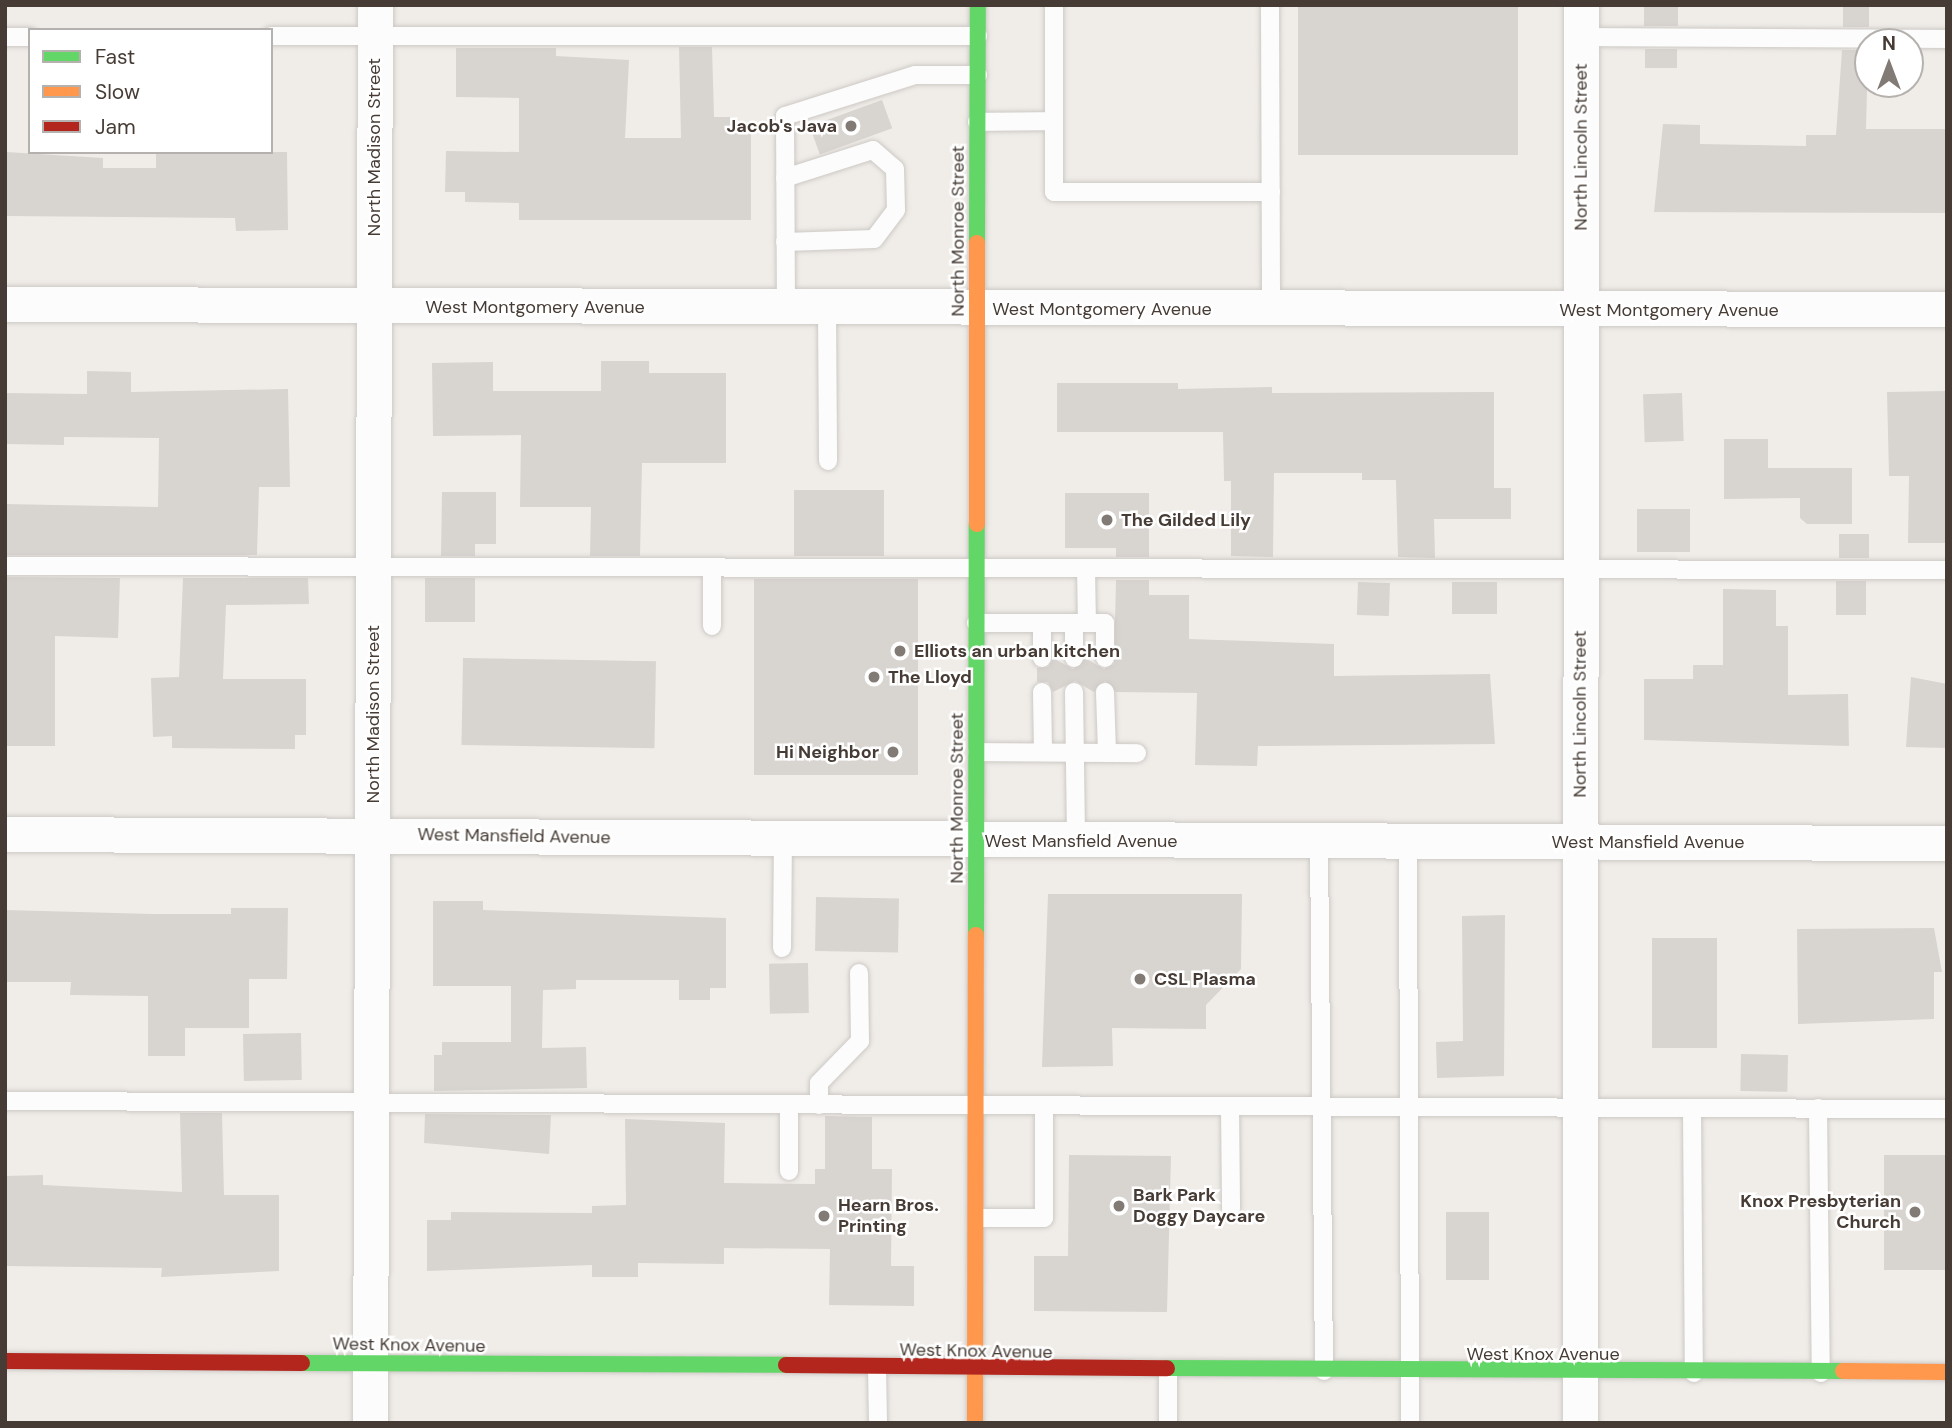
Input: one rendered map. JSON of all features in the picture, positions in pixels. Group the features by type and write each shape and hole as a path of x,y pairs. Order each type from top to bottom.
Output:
{"street":[{"name":"North Monroe Street","path":"975,1423 978,5"},
{"name":"North Madison Street","path":"370,1423 375,20"},
{"name":"North Lincoln Street","path":"1580,1423 1578,1107 1581,21"},
{"name":"West Montgomery Avenue","path":"5,304 1580,311 1947,309"},
{"name":"West Mansfield Avenue","path":"5,834 372,834 976,841 1947,843"},
{"name":"West Knox Avenue","path":"5,1362 1168,1372 1947,1372"}],"lane":[{"path":"1054,5 1054,192 1270,192"},
{"path":"1270,5 1271,309"},
{"path":"273,36 375,20 978,36"},
{"path":"1581,21 1947,39"},
{"path":"5,37 28,37"},
{"path":"786,308 785,116 915,75 978,75"},
{"path":"977,122 1054,121"},
{"path":"785,177 873,150 895,169 896,210 874,239 785,242"},
{"path":"827,308 828,461"},
{"path":"5,566 1947,570"},
{"path":"712,568 712,626"},
{"path":"1074,658 1086,568"},
{"path":"976,623 1105,623 1105,658"},
{"path":"1042,623 1042,658"},
{"path":"1042,692 1043,752"},
{"path":"1074,692 1076,841"},
{"path":"1105,692 1107,753"},
{"path":"977,752 1138,753"},
{"path":"782,948 783,839"},
{"path":"1318,842 1324,1372"},
{"path":"1408,842 1410,1423"},
{"path":"819,1105 819,1083 860,1041 859,974"},
{"path":"5,1101 371,1099 977,1107 1947,1109"},
{"path":"789,1105 789,1171"},
{"path":"977,1218 1044,1218 1044,1107"},
{"path":"1230,1107 1231,1209"},
{"path":"1692,1108 1694,1373"},
{"path":"1818,1108 1821,1373"},
{"path":"877,1369 878,1423"},
{"path":"1168,1372 1168,1423"}],"building":[{"path":"1298,5 1518,5 1518,155 1298,155"},
{"path":"1644,5 1678,5 1678,26 1644,26"},
{"path":"1843,5 1869,5 1869,27 1843,27"},
{"path":"679,47 712,47 714,117 731,117 731,128 751,128 751,220 519,220 519,203 465,202 465,192 445,192 446,151 519,152 519,98 456,97 456,48 556,48 556,56 629,60 625,138 681,138"},
{"path":"1645,49 1677,49 1677,68 1645,68"},
{"path":"1842,50 1854,50 1854,98 1867,98 1866,129 1947,129 1947,213 1654,212 1663,124 1700,125 1700,144 1806,146 1806,135 1836,135"},
{"name":"Jacob's Java","path":"882,100 892,128 820,155 810,126"},
{"path":"6,152 103,158 103,168 156,168 156,154 287,152 288,230 236,231 235,218 6,216"},
{"path":"601,361 649,361 649,373 726,373 726,463 642,463 640,556 590,556 591,507 520,507 521,435 433,436 432,363 493,362 493,391 601,391"},
{"path":"87,371 131,372 131,392 288,389 290,487 259,487 257,555 5,555 5,504 158,507 159,438 64,437 64,445 5,444 5,393 87,394"},
{"path":"1057,383 1178,383 1178,389 1272,387 1272,393 1494,392 1494,488 1511,488 1511,519 1434,519 1435,558 1398,557 1396,480 1362,480 1362,473 1274,473 1273,557 1231,556 1231,481 1224,481 1223,432 1057,432"},
{"path":"1947,391 1947,543 1908,543 1909,476 1889,476 1887,392"},
{"path":"1682,393 1684,441 1645,442 1643,394"},
{"path":"1724,439 1768,439 1768,468 1852,468 1852,524 1807,524 1800,518 1800,498 1724,499"},
{"path":"794,490 884,490 884,556 794,556"},
{"path":"442,492 496,492 496,544 475,544 475,556 441,556"},
{"name":"The Gilded Lily","path":"1065,493 1149,493 1149,557 1116,557 1116,548 1065,548"},
{"path":"1637,509 1690,509 1690,552 1637,552"},
{"path":"1839,534 1869,534 1869,558 1839,558"},
{"path":"5,577 120,578 118,638 55,636 55,746 5,746"},
{"path":"183,578 308,578 309,604 226,605 223,679 306,679 306,735 295,735 295,749 172,748 172,736 153,737 151,678 179,677"},
{"path":"425,578 475,578 475,622 425,622"},
{"name":"The Lloyd","path":"754,579 918,579 918,775 754,775"},
{"path":"1116,580 1149,580 1149,595 1189,595 1189,639 1334,644 1334,676 1490,674 1495,744 1258,746 1257,766 1195,765 1197,693 1116,692 1105,681 1094,692 1075,681 1053,692 1048,682 1037,682 1037,668 1048,667 1053,658 1073,669 1085,658 1104,669 1114,664"},
{"path":"1836,581 1866,581 1866,615 1836,615"},
{"path":"1358,582 1390,583 1389,616 1357,615"},
{"path":"1452,582 1497,582 1497,614 1452,614"},
{"path":"1723,589 1776,590 1776,626 1788,626 1788,695 1848,694 1849,746 1644,740 1644,679 1693,679 1693,665 1723,665"},
{"path":"463,658 656,661 654,748 461,745"},
{"path":"1911,677 1947,684 1947,748 1906,747"},
{"name":"CSL Plasma","path":"1048,894 1242,894 1241,969 1206,1005 1206,1029 1112,1028 1113,1066 1042,1067"},
{"path":"816,897 899,898 898,952 815,951"},
{"path":"433,901 483,901 483,910 726,918 726,988 710,988 710,1000 679,1000 679,980 576,980 576,989 543,990 542,1048 586,1047 587,1088 434,1091 434,1055 442,1055 442,1042 511,1042 511,986 433,986"},
{"path":"231,908 288,908 287,979 249,979 249,1028 185,1028 185,1056 148,1056 148,996 70,995 71,982 5,982 5,910 231,914"},
{"path":"1505,915 1504,1076 1437,1078 1436,1042 1463,1041 1462,916"},
{"path":"1934,928 1942,972 1934,972 1934,1019 1798,1024 1797,929"},
{"path":"1652,938 1717,938 1717,1048 1652,1048"},
{"path":"808,963 809,1013 770,1014 769,964"},
{"path":"301,1033 302,1080 244,1081 243,1034"},
{"path":"1741,1054 1788,1055 1787,1092 1740,1091"},
{"path":"180,1113 222,1113 224,1195 279,1195 279,1271 161,1277 162,1268 5,1266 5,1176 43,1175 43,1185 182,1192"},
{"path":"425,1114 551,1115 549,1154 424,1143"},
{"path":"825,1116 872,1117 872,1169 892,1169 891,1266 914,1266 914,1306 829,1305 830,1249 724,1248 724,1264 638,1263 638,1277 592,1277 592,1265 427,1271 427,1220 451,1220 451,1212 592,1213 592,1206 626,1205 625,1119 725,1123 724,1183 815,1184 815,1169 825,1169"},
{"name":"Bark Park Doggy Daycare","path":"1069,1155 1171,1156 1167,1312 1034,1311 1034,1256 1068,1256"},
{"name":"Knox Presbyterian Church","path":"1884,1155 1947,1155 1947,1270 1884,1270"},
{"path":"1446,1212 1489,1212 1489,1280 1446,1280"}],"traffic: fast":[{"path":"977,243 978,5"},
{"path":"976,935 977,524"},
{"path":"302,1363 786,1365"},
{"path":"1167,1368 1843,1371"}],"traffic: slow":[{"path":"977,243 977,524"},
{"path":"975,1423 976,935"},
{"path":"1843,1371 1947,1372"}],"traffic: jam":[{"path":"5,1361 302,1363"},
{"path":"786,1365 1167,1368"}],"place":[{"name":"Jacob's Java","path":"851,126"},
{"name":"The Gilded Lily","path":"1107,520"},
{"name":"Elliots an urban kitchen","path":"900,651"},
{"name":"The Lloyd","path":"874,677"},
{"name":"Hi Neighbor","path":"893,752"},
{"name":"CSL Plasma","path":"1140,979"},
{"name":"Bark Park Doggy Daycare","path":"1119,1206"},
{"name":"Knox Presbyterian Church","path":"1915,1212"},
{"name":"Hearn Bros. Printing","path":"824,1216"}]}
